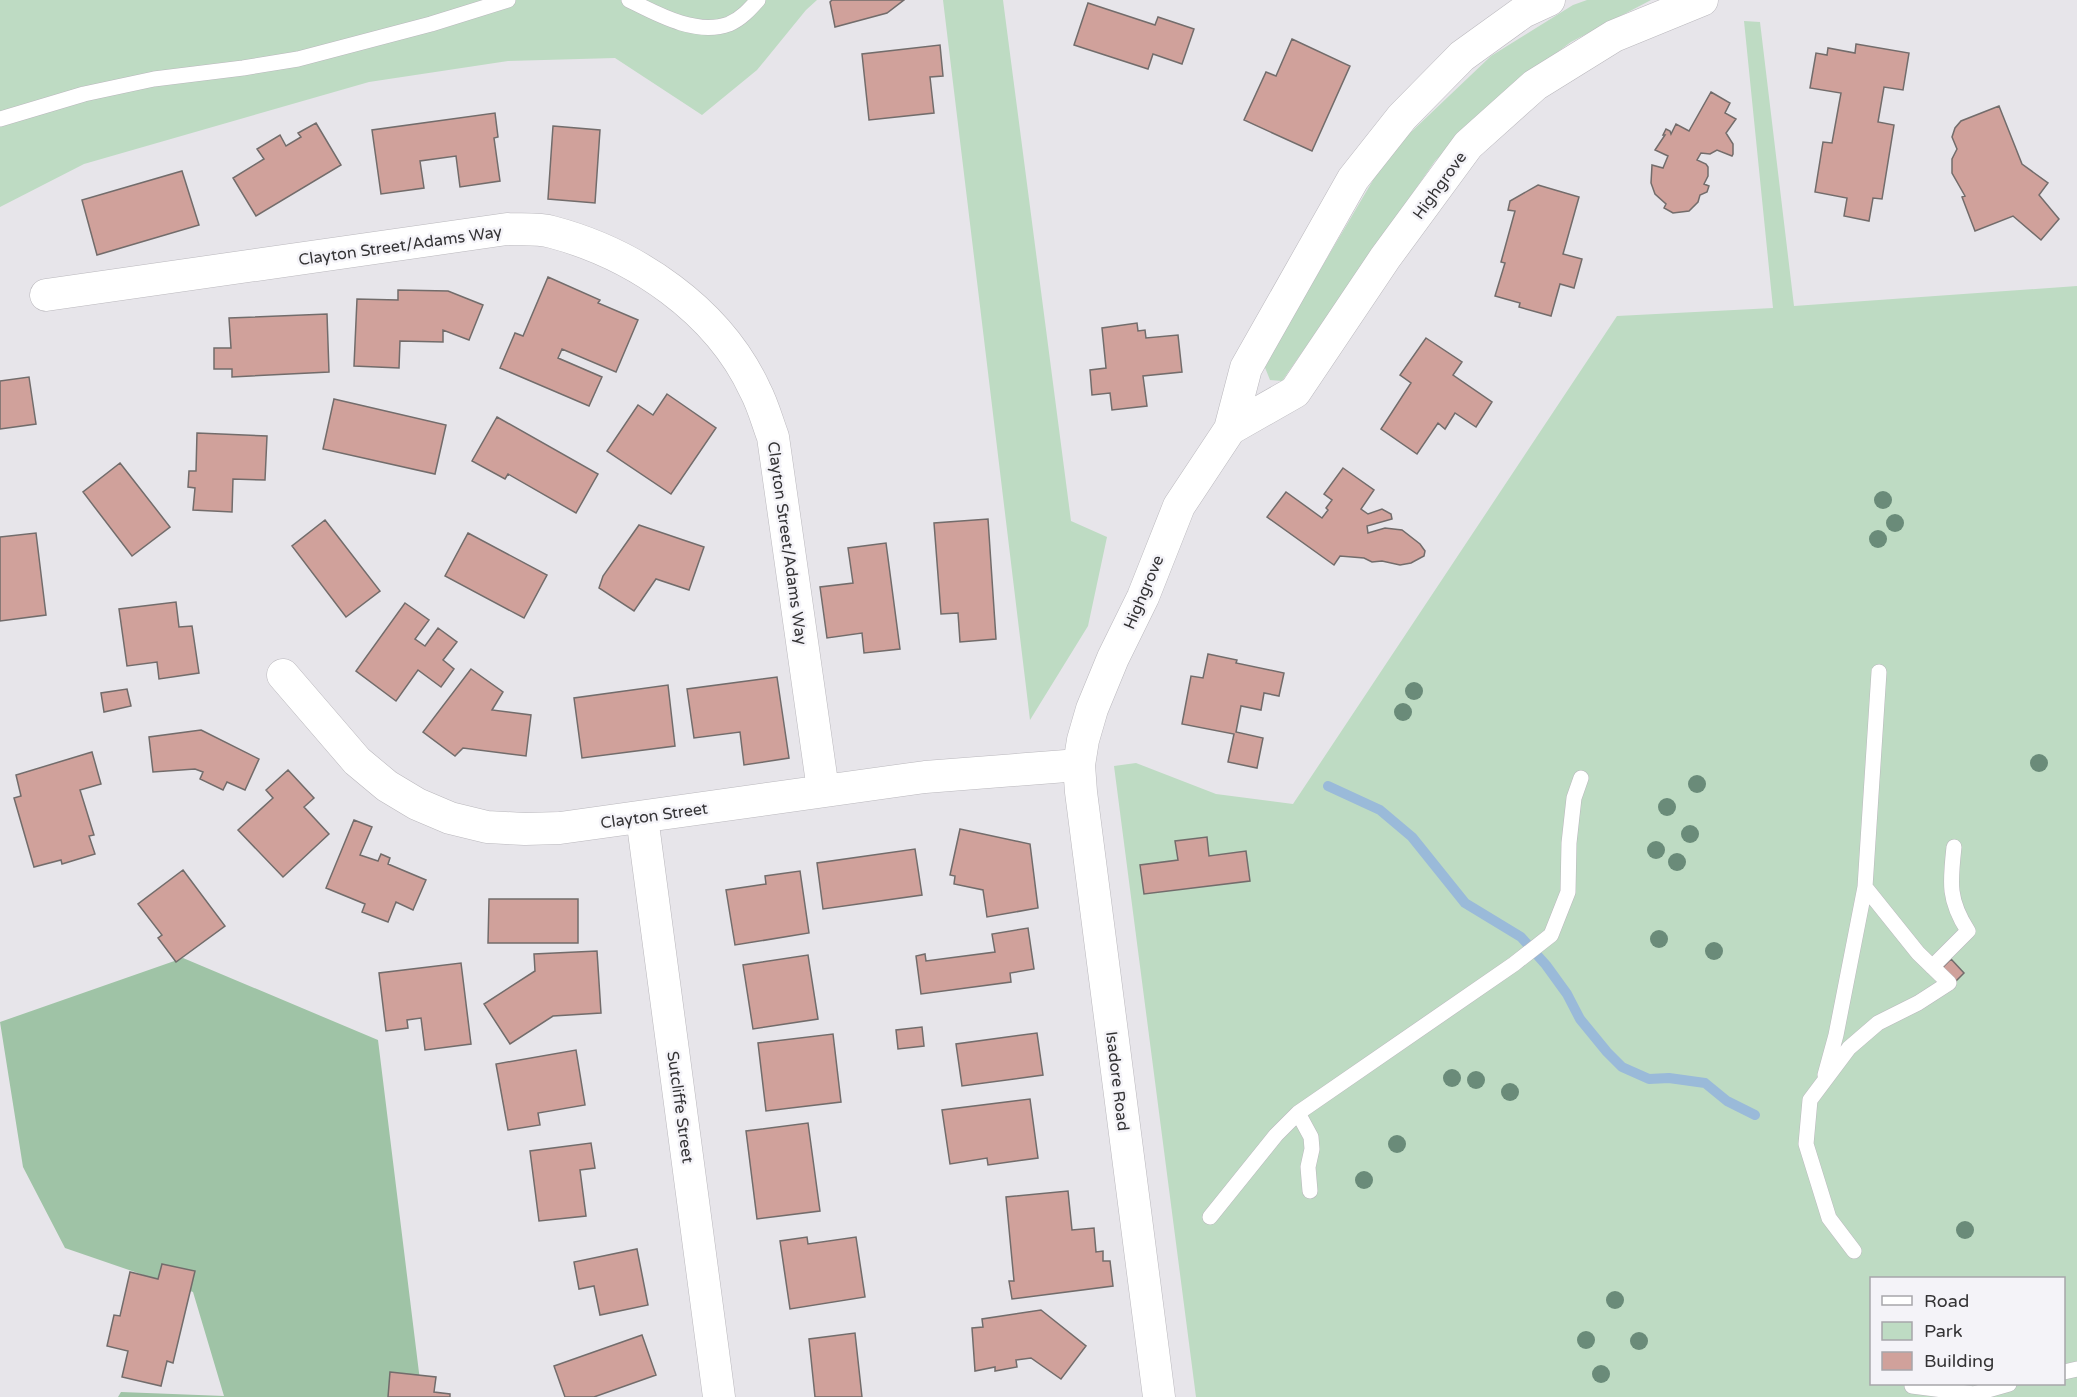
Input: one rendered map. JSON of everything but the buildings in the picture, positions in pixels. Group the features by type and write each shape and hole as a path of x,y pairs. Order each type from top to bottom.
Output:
{"street":[{"name":"Highgrove","path":"1079,765 1092,709 1113,658 1143,597 1179,506 1230,429 1246,368 1353,179 1402,117 1462,56 1523,12 1549,0"},
{"name":"Highgrove","path":"1230,429 1295,392 1385,258 1468,145 1535,85 1614,36 1702,0"},
{"name":"Clayton Street/Adams Way","path":"46,295 507,229 550,231 593,246 634,266 681,296 716,330 755,389 773,437 823,790"},
{"name":"Clayton Street","path":"283,675 357,761 387,786 417,804 450,818 487,827 560,828 925,777 1079,765"},
{"name":"Isadore Road","path":"1079,765 1159,1397"},
{"name":"Sutcliffe Street","path":"642,817 719,1397"}],"lane":[{"path":"0,119 84,93 154,80 298,59 431,24 508,0"},
{"path":"629,0 683,23 705,27 728,24 746,14 758,0"},
{"path":"1822,1083 1836,1035 1865,887 1879,672"},
{"path":"1210,1217 1276,1135 1298,1113 1514,964 1551,935 1568,892 1569,843 1574,798 1581,778"},
{"path":"1932,967 1968,932 1956,913 1950,883 1954,847"},
{"path":"1854,1251 1829,1218 1806,1144 1810,1100 1849,1048 1878,1023 1918,1003 1949,983 1932,967 1865,887"},
{"path":"1298,1113 1311,1137 1312,1149 1308,1167 1310,1191"},
{"path":"1912,1386 1974,1394 2003,1385"}],"green space":[{"path":"0,0 817,0 806,10 757,70 702,115 615,58 508,61 369,82 84,164 0,207"},
{"path":"943,0 1003,0 1071,521 1107,537 1088,626 1030,720"},
{"path":"1587,0 1651,0 1571,42 1504,92 1435,161 1282,381 1270,380 1264,365 1379,170 1408,135 1491,56 1573,5"},
{"path":"1744,21 1760,22 1794,306 2077,286 2077,1397 1196,1397 1114,766 1136,763 1216,794 1293,804 1617,316 1773,308"},
{"path":"183,958 378,1040 422,1397 118,1397 121,1392 224,1396 193,1292 65,1248 23,1167 0,1022"}],"waterway":[{"path":"1328,786 1380,810 1412,837 1465,903 1521,937 1546,965 1567,994 1580,1019 1622,1067 1649,1079 1669,1078 1705,1083 1727,1101 1755,1115"}]}
